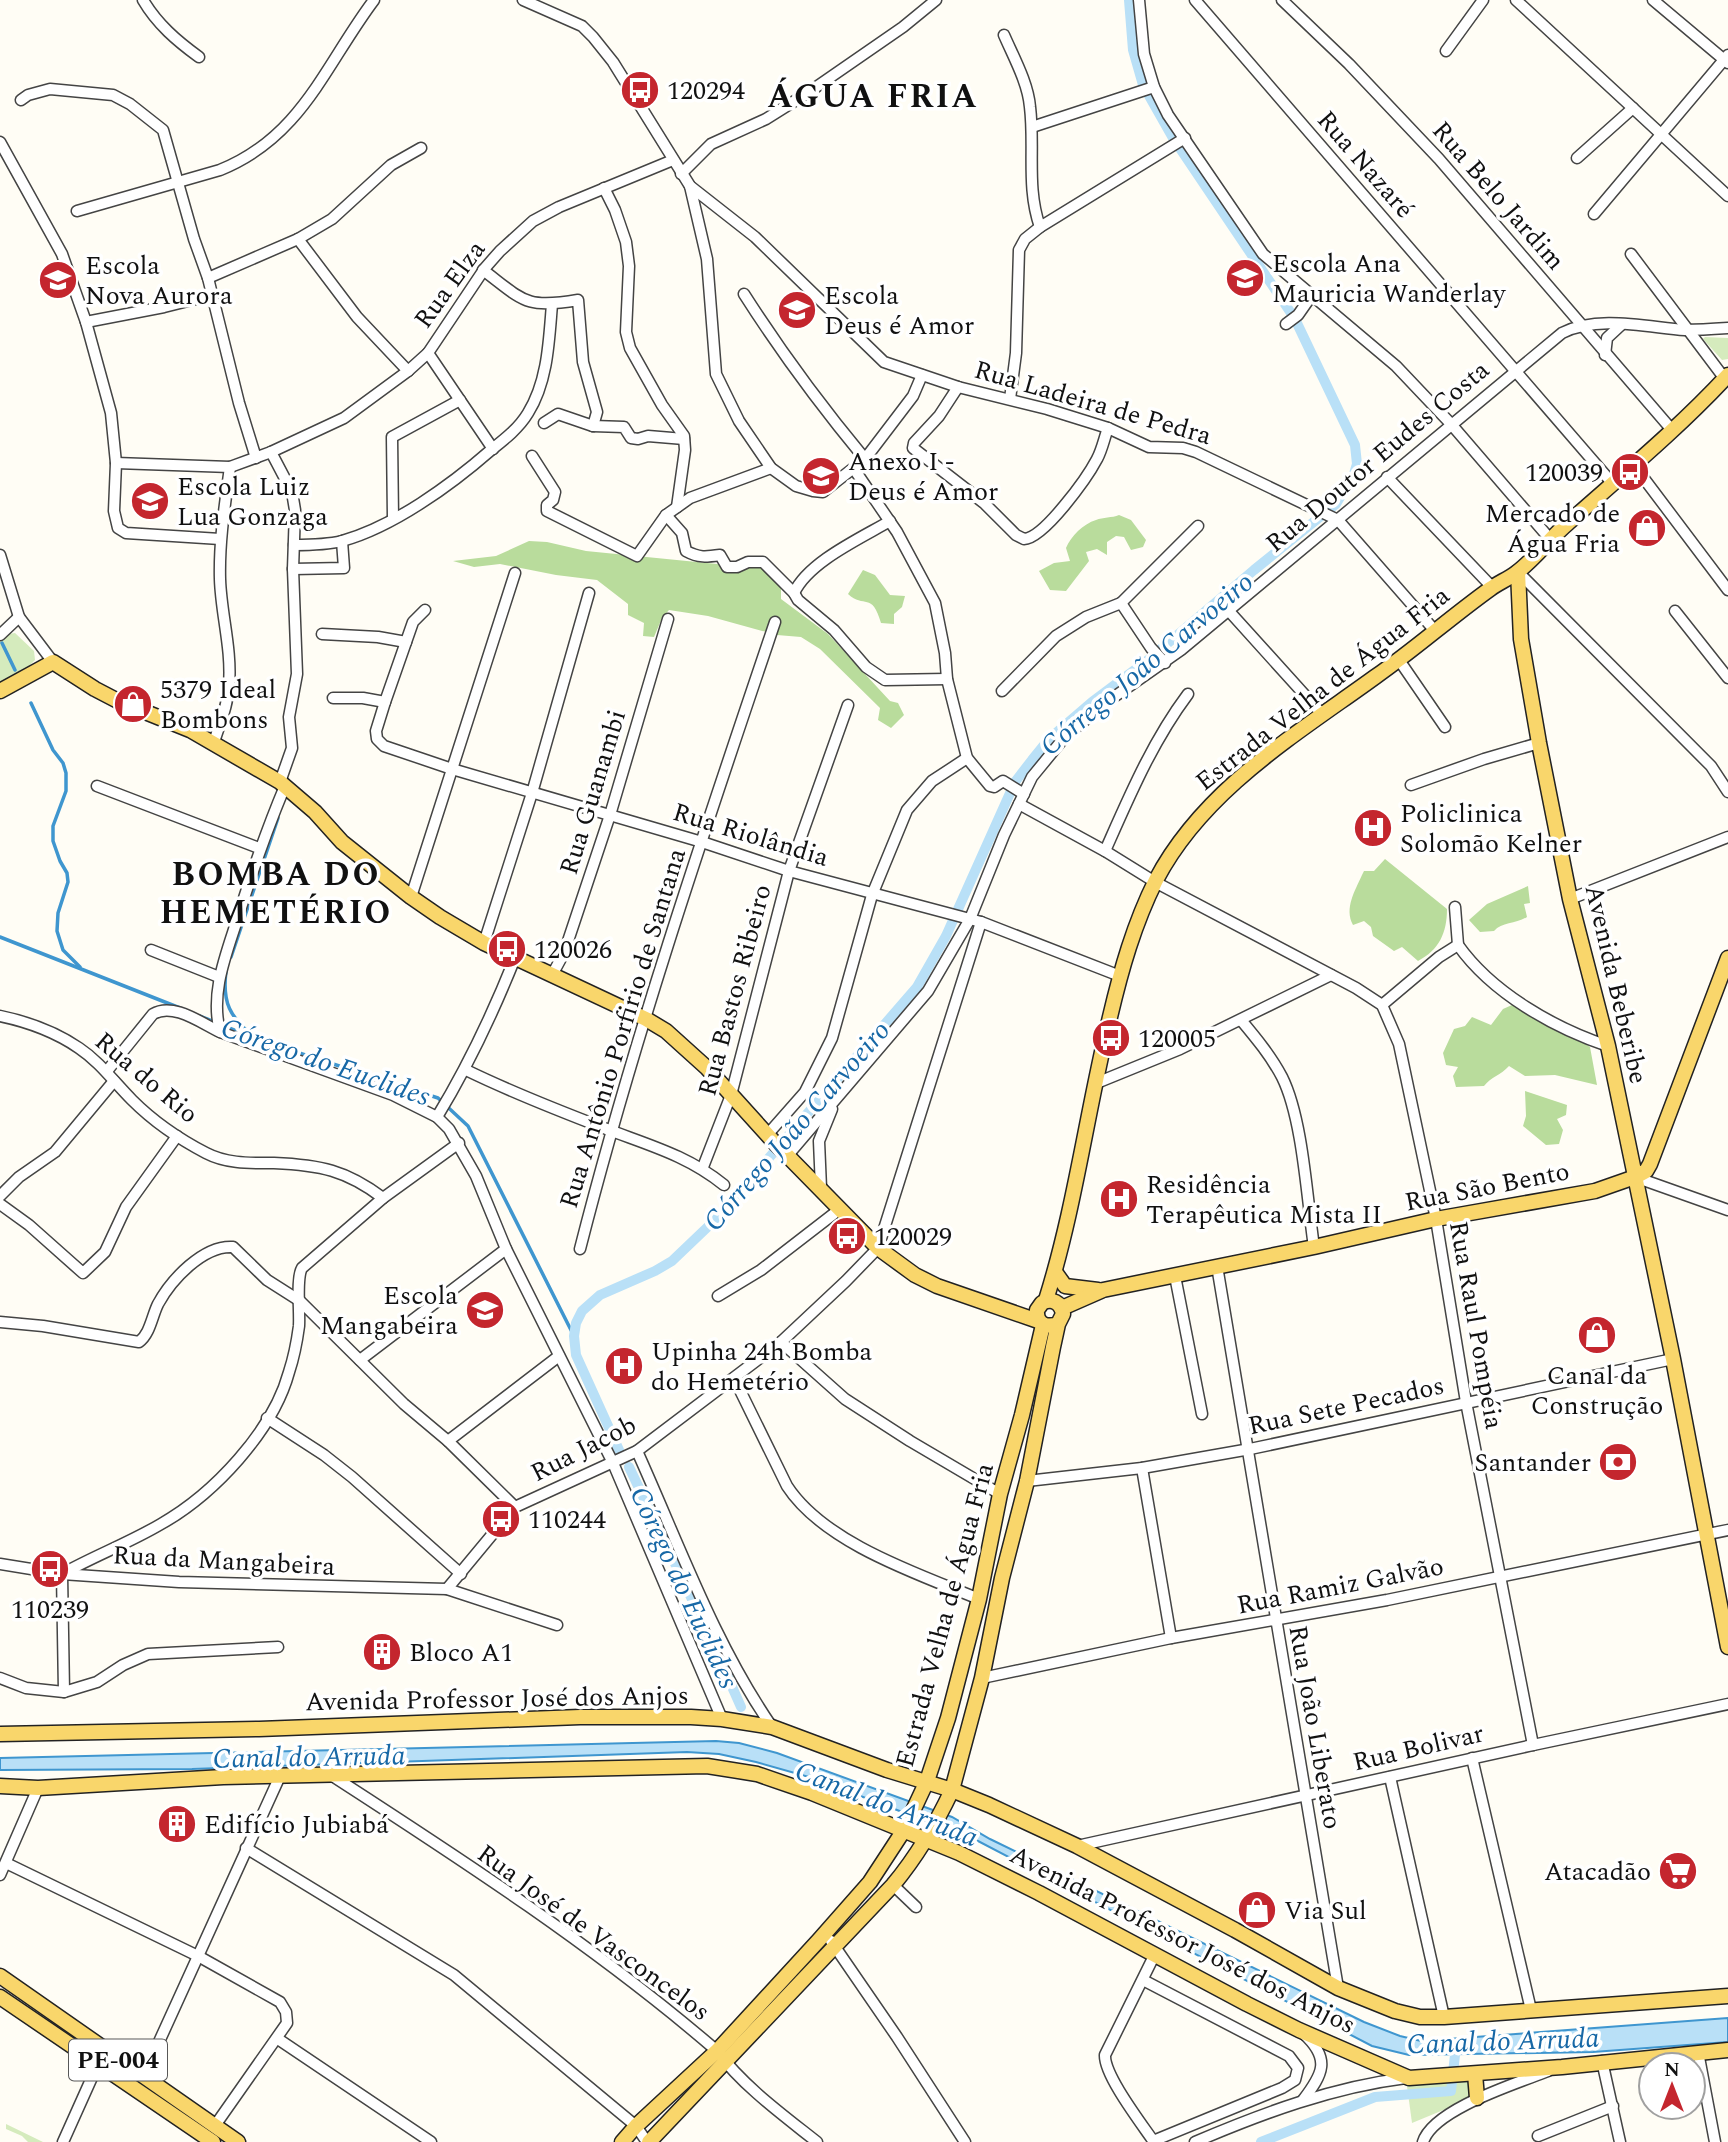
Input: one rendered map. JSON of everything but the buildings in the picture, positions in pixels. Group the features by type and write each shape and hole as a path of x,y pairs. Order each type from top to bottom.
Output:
{"main road":[{"path":"1518,572 1550,539 1727,378"},
{"name":"Estrada Velha de Água Fria","path":"648,2142 721,2057 761,1997 870,1882 907,1823 924,1788 942,1716 979,1599 1000,1494 1022,1415 1120,976 1132,937 1155,882 1176,845 1206,808 1246,773 1322,714 1399,660 1492,587 1518,572"},
{"name":"Avenida Beberibe","path":"1518,572 1521,639 1539,743 1570,899 1608,1046 1673,1359 1728,1647"},
{"path":"0,691 53,662 118,701 214,742 283,784 315,812 342,842 411,898 484,943 666,1031 878,1248 915,1275 964,1297 1045,1315"},
{"path":"1635,1177 1646,1171 1650,1164 1728,958"},
{"name":"Rua São Bento","path":"1045,1315 1052,1300 1062,1308 1102,1290 1436,1219 1595,1191 1635,1177"},
{"path":"1055,1272 1065,1286 1082,1290 1102,1290"},
{"name":"Estrada Velha de Água Fria","path":"622,2142 636,2126 721,2057 893,1885 930,1833 945,1804 952,1790 982,1678 1002,1578 1027,1481 1045,1315"},
{"name":"Avenida Professor José dos Anjos","path":"0,1734 259,1729 580,1717 722,1719 772,1727 887,1770 924,1788 952,1790 1077,1846 1235,1930 1338,1989 1395,2011 1420,2017 1444,2017 1728,1996"},
{"name":"Avenida Professor José dos Anjos","path":"0,1786 38,1788 280,1776 707,1766 907,1823 930,1833 1299,2029 1409,2078 1562,2067 1637,2058"},
{"name":"PE-004","path":"0,1976 238,2142"},
{"name":"PE-004","path":"0,1997 214,2142"},
{"name":"Avenida Professor José dos Anjos","path":"1707,2051 1728,2050"},
{"path":"1473,2074 1477,2098"}],"street":[{"path":"143,0 166,31 199,57"},
{"path":"77,211 239,163 275,136 315,92 374,0"},
{"name":"Rua Ladeira de Pedra","path":"523,0 582,26 593,37 613,62 690,186 755,237 884,362 958,387 1010,399 1108,428 1149,447 1183,448 1196,452 1334,518"},
{"path":"681,174 710,144 788,106 903,27 936,0"},
{"path":"1139,0 1144,54 1151,88 1168,115 1178,143 1226,202 1263,254 1387,358 1451,424 1550,539"},
{"name":"Rua Nazaré","path":"1195,0 1613,484"},
{"name":"Rua Belo Jardim","path":"1282,0 1393,109 1672,430"},
{"path":"1446,51 1483,0"},
{"path":"1516,0 1728,196"},
{"path":"1594,214 1726,59 1653,0"},
{"path":"1004,36 1028,93 1032,127 1033,208 1040,227"},
{"path":"1032,127 1151,88"},
{"path":"21,100 28,95 50,89 113,95 124,100 163,130 208,278 239,403 256,458"},
{"path":"1577,158 1633,108"},
{"path":"0,142 61,254 86,322 110,413 116,463 114,518 120,531 220,539"},
{"path":"1010,399 1016,353 1018,250 1025,239 1040,227 1178,143"},
{"path":"208,278 298,239 340,213 391,165 421,148"},
{"name":"Rua Elza","path":"230,467 271,452 344,418 408,371 428,353 483,270 533,221 559,207 673,160"},
{"path":"690,186 706,259 716,374 739,421 771,468 796,486 823,492 865,459 913,396 922,375"},
{"path":"604,188 626,242 629,266 626,332 630,348 684,439 677,507"},
{"path":"298,239 357,317 408,371"},
{"path":"1631,254 1686,330 1727,378"},
{"path":"483,270 526,302 552,304 578,300 583,362 597,412 593,426"},
{"path":"744,294 780,352 865,459"},
{"path":"86,322 212,295"},
{"path":"1286,324 1298,315 1312,296"},
{"path":"294,545 342,541 393,518 460,477 517,429 536,396 548,352 552,304"},
{"path":"1605,355 1607,338 1621,325"},
{"name":"Rua Doutor Eudes Costa","path":"778,1145 837,1098 928,991 975,920 1020,796 1064,738 1104,704 1228,610 1334,518 1562,333 1584,326 1621,325 1686,330 1728,328"},
{"path":"428,353 493,449"},
{"path":"958,387 939,416 917,439 913,448 984,503 1016,535 1024,539 1036,536 1073,494 1098,457 1108,428"},
{"path":"393,518 392,437 460,400"},
{"path":"544,424 558,414 593,426 624,427 631,438 648,436 684,439"},
{"path":"219,1027 216,1010 219,977 259,848 283,784 292,748 289,717 297,674 293,569 295,510 292,492 271,452"},
{"path":"532,456 555,492 553,500 547,505 547,511 636,556 666,515 690,498 771,468"},
{"path":"116,463 230,467 220,539 220,579 229,659 229,686 214,742"},
{"path":"1633,464 1728,590"},
{"path":"854,469 890,521 935,603 945,653 947,680 967,758 990,786 1005,782 1020,796 1155,882 1356,988 1382,1006 1430,964 1458,945"},
{"path":"1387,477 1492,587"},
{"path":"666,515 682,533 686,551 702,558 720,555 727,567 731,568 754,561 762,562 798,600 834,630 866,667 885,680 947,680"},
{"path":"1334,518 1436,632"},
{"path":"794,593 808,574 890,521"},
{"path":"1002,691 1056,636 1086,617 1121,603 1198,526"},
{"path":"293,569 344,568 342,541"},
{"path":"0,555 19,617 53,662"},
{"path":"1518,572 1711,766 1728,792"},
{"path":"411,898 515,573"},
{"path":"484,943 532,793 589,593"},
{"path":"1121,603 1163,661"},
{"path":"333,698 363,698 385,702 413,622 425,610"},
{"path":"1228,610 1322,714"},
{"path":"1675,611 1728,678"},
{"path":"0,635 19,617"},
{"name":"Rua Guanambi","path":"552,975 564,953 610,815 668,619"},
{"name":"Rua Antônio Porfirio de Santana","path":"580,1249 646,1019 775,622"},
{"path":"321,634 378,637 406,642"},
{"path":"1399,660 1445,727"},
{"path":"1105,851 1165,724 1188,694"},
{"name":"Rua Riolândia","path":"385,702 376,732 377,739 384,746 789,871 975,920 1120,976"},
{"name":"Rua Bastos Ribeiro","path":"703,1167 731,1095 789,871 848,705"},
{"path":"1411,785 1539,743"},
{"path":"778,1145 832,1038 872,895 907,810 932,781 967,758"},
{"path":"97,786 259,848"},
{"path":"1570,899 1728,836"},
{"path":"1455,907 1458,945 1472,966 1523,1003 1577,1036 1608,1046"},
{"path":"878,1248 975,920"},
{"path":"151,950 219,977"},
{"path":"439,1114 466,1070 515,958"},
{"path":"1094,1084 1180,1049 1331,975"},
{"name":"Rua Raul Pompéia","path":"1382,1006 1399,1044 1436,1219 1466,1402 1533,1745"},
{"path":"0,1196 19,1177 55,1152 152,1014 159,1011 173,1010 439,1114 459,1143 476,1177 506,1249 613,1463 722,1719"},
{"name":"Rua do Rio","path":"0,1016 27,1022 80,1049 152,1119 206,1153 229,1162 314,1166 343,1173 361,1181 383,1198"},
{"path":"1241,1020 1268,1052 1283,1079 1291,1104 1314,1247"},
{"path":"466,1070 524,1098 703,1167 724,1185"},
{"path":"821,1188 819,1141 837,1098"},
{"path":"0,1203 83,1273 105,1252 126,1207 177,1136"},
{"path":"64,1692 62,1574 152,1529 181,1511 238,1461 285,1387 293,1361 300,1301 298,1279 302,1268 383,1198 459,1143"},
{"path":"1635,1177 1728,1210"},
{"path":"718,1296 761,1270 840,1209"},
{"path":"0,1321 139,1342 145,1336 157,1306 168,1289 198,1259 229,1246 237,1250 267,1280 300,1301 404,1404 448,1441 515,1507"},
{"name":"Rua Jacob","path":"447,1589 515,1507 637,1451 780,1342 846,1282 878,1248"},
{"path":"360,1360 506,1249"},
{"name":"Rua João Liberato","path":"1217,1266 1250,1449 1275,1620 1338,1989"},
{"path":"1175,1276 1202,1414"},
{"path":"780,1342 845,1399 1000,1494"},
{"path":"448,1441 559,1356"},
{"name":"Rua Sete Pecados","path":"1027,1481 1142,1468 1250,1449 1673,1359"},
{"path":"734,1378 794,1498 825,1527 850,1542 933,1581 979,1599"},
{"path":"267,1418 324,1455 352,1477 461,1574"},
{"path":"637,1451 725,1649 749,1694 772,1727"},
{"path":"1142,1468 1171,1638"},
{"name":"Rua Ramiz Galvão","path":"982,1678 1171,1638 1502,1577 1728,1530"},
{"name":"Rua da Mangabeira","path":"0,1564 62,1574 230,1584 447,1589 556,1625"},
{"path":"0,1678 26,1688 64,1692 96,1682 148,1654 278,1647"},
{"name":"Rua Bolivar","path":"1077,1846 1728,1704"},
{"path":"1472,1758 1531,2010"},
{"name":"Rua José de Vasconcelos","path":"331,1775 590,1951 681,2020 780,2113 817,2142"},
{"path":"142,2077 280,1776"},
{"path":"1390,1777 1444,2017"},
{"path":"0,1875 38,1788"},
{"path":"246,1848 454,1975 636,2126 648,2142"},
{"path":"6,1863 198,1956 280,2002 286,2012 287,2023 214,2127"},
{"path":"893,1885 916,1907"},
{"path":"818,1936 834,1945 965,2142"},
{"path":"1143,1980 1289,2056 1298,2068 1294,2080 1282,2088 1153,2141 1110,2073 1105,2055 1155,1954"},
{"path":"1299,2029 1318,2050 1322,2065 1315,2085 1303,2100"},
{"path":"278,2039 431,2142"},
{"path":"1602,2061 1620,2142"},
{"path":"63,2142 98,2064"},
{"path":"1423,2142 1429,2130 1477,2098 1562,2067"},
{"path":"1195,2142 1303,2100 1365,2083 1409,2078"},
{"path":"1707,2100 1715,2142"},
{"path":"1538,2136 1613,2106"}],"green space":[{"path":"1728,338 1728,359 1722,360 1703,339"},
{"path":"1119,515 1131,520 1146,540 1143,547 1131,550 1124,537 1116,536 1107,542 1107,555 1097,549 1086,552 1089,561 1066,591 1050,590 1039,571 1054,563 1070,561 1066,548 1082,527 1099,519"},
{"path":"529,541 547,542 586,551 752,567 770,565 781,582 781,599 828,634 890,701 898,703 904,715 891,728 878,720 880,708 820,649 801,637 777,635 708,616 669,610 662,618 654,637 643,636 644,623 628,615 628,604 597,580 500,564 474,567 453,561 496,556"},
{"path":"863,570 875,575 890,595 905,596 902,607 894,614 894,624 881,623 871,604 848,594"},
{"path":"15,633 34,651 35,660 28,667 0,682 0,641"},
{"path":"1385,859 1447,909 1440,940 1431,952 1418,961 1402,947 1394,951 1373,936 1371,927 1364,921 1353,925 1351,919 1352,900 1364,871 1374,871"},
{"path":"1528,886 1530,903 1524,904 1527,917 1494,931 1480,932 1469,920 1487,904"},
{"path":"1512,1005 1567,1031 1590,1047 1597,1085 1555,1075 1525,1076 1509,1066 1484,1086 1456,1087 1453,1076 1458,1067 1446,1065 1443,1053 1454,1029 1465,1026 1472,1017 1491,1025 1503,1009"},
{"path":"1525,1091 1567,1105 1566,1115 1557,1119 1563,1130 1559,1144 1546,1145 1523,1126 1526,1116"},
{"path":"1468,2081 1472,2083 1470,2099 1412,2123 1407,2086"},
{"path":"6,2124 43,2142 28,2142 22,2136 6,2129"}],"water":[{"name":"Canal do Arruda","path":"716,1741 739,1743 777,1753 952,1817 990,1839 1364,2022 1400,2036 1421,2041 1728,2018 1728,2042 1593,2052 1409,2055 1372,2046 978,1841 816,1779 719,1754 687,1752 192,1769 0,1770 0,1758"}],"waterway":[{"name":"Córrego João Carvoeiro","path":"619,1450 576,1355 574,1336 582,1311 600,1295 672,1261 716,1219 917,987 946,936 1015,782 1049,739 1336,504 1354,474 1357,464 1355,445 1295,319 1173,138 1143,85 1133,50 1129,0"},
{"path":"2,643 15,670"},
{"path":"31,703 66,773 66,791 53,826 53,841 67,873 68,882 58,913 57,931 63,950 80,967"},
{"path":"231,957 278,818"},
{"name":"Córego do Euclides","path":"0,937 180,1008"},
{"path":"226,971 227,1001 239,1023 254,1037"},
{"name":"Córego do Euclides","path":"200,1016 256,1039 438,1098 468,1126 574,1336"},
{"name":"Córego do Euclides","path":"629,1467 741,1707"},
{"name":"Canal do Arruda","path":"1261,2142 1375,2097 1451,2091 1456,2046"}],"place":[{"name":"120294","path":"640,90"},
{"name":"Escola Ana Mauricia Wanderlay","path":"1245,278"},
{"name":"Escola Nova Aurora","path":"58,280"},
{"name":"Escola Deus é Amor","path":"797,310"},
{"name":"120039","path":"1630,472"},
{"name":"Anexo I - Deus é Amor","path":"821,476"},
{"name":"Escola Luiz Lua Gonzaga","path":"150,501"},
{"name":"Mercado de Água Fria","path":"1647,528"},
{"name":"5379 Ideal Bombons","path":"133,704"},
{"name":"Policlinica Solomão Kelner","path":"1373,828"},
{"name":"120026","path":"507,949"},
{"name":"120005","path":"1111,1038"},
{"name":"Residência Terapêutica Mista II","path":"1119,1199"},
{"name":"120029","path":"847,1236"},
{"name":"Escola Mangabeira","path":"485,1310"},
{"name":"Canal da Construção","path":"1597,1335"},
{"name":"Upinha 24h Bomba do Hemetério","path":"624,1366"},
{"name":"Santander","path":"1618,1462"},
{"name":"110244","path":"501,1519"},
{"name":"110239","path":"50,1569"},
{"name":"Bloco A1","path":"382,1652"},
{"name":"Edifício Jubiabá","path":"177,1824"},
{"name":"Atacadão","path":"1678,1871"},
{"name":"Via Sul","path":"1257,1910"}],"district":[{"name":"ÁGUA FRIA","path":"873,95"},
{"name":"BOMBA DO HEMETÉRIO","path":"276,892"}]}
